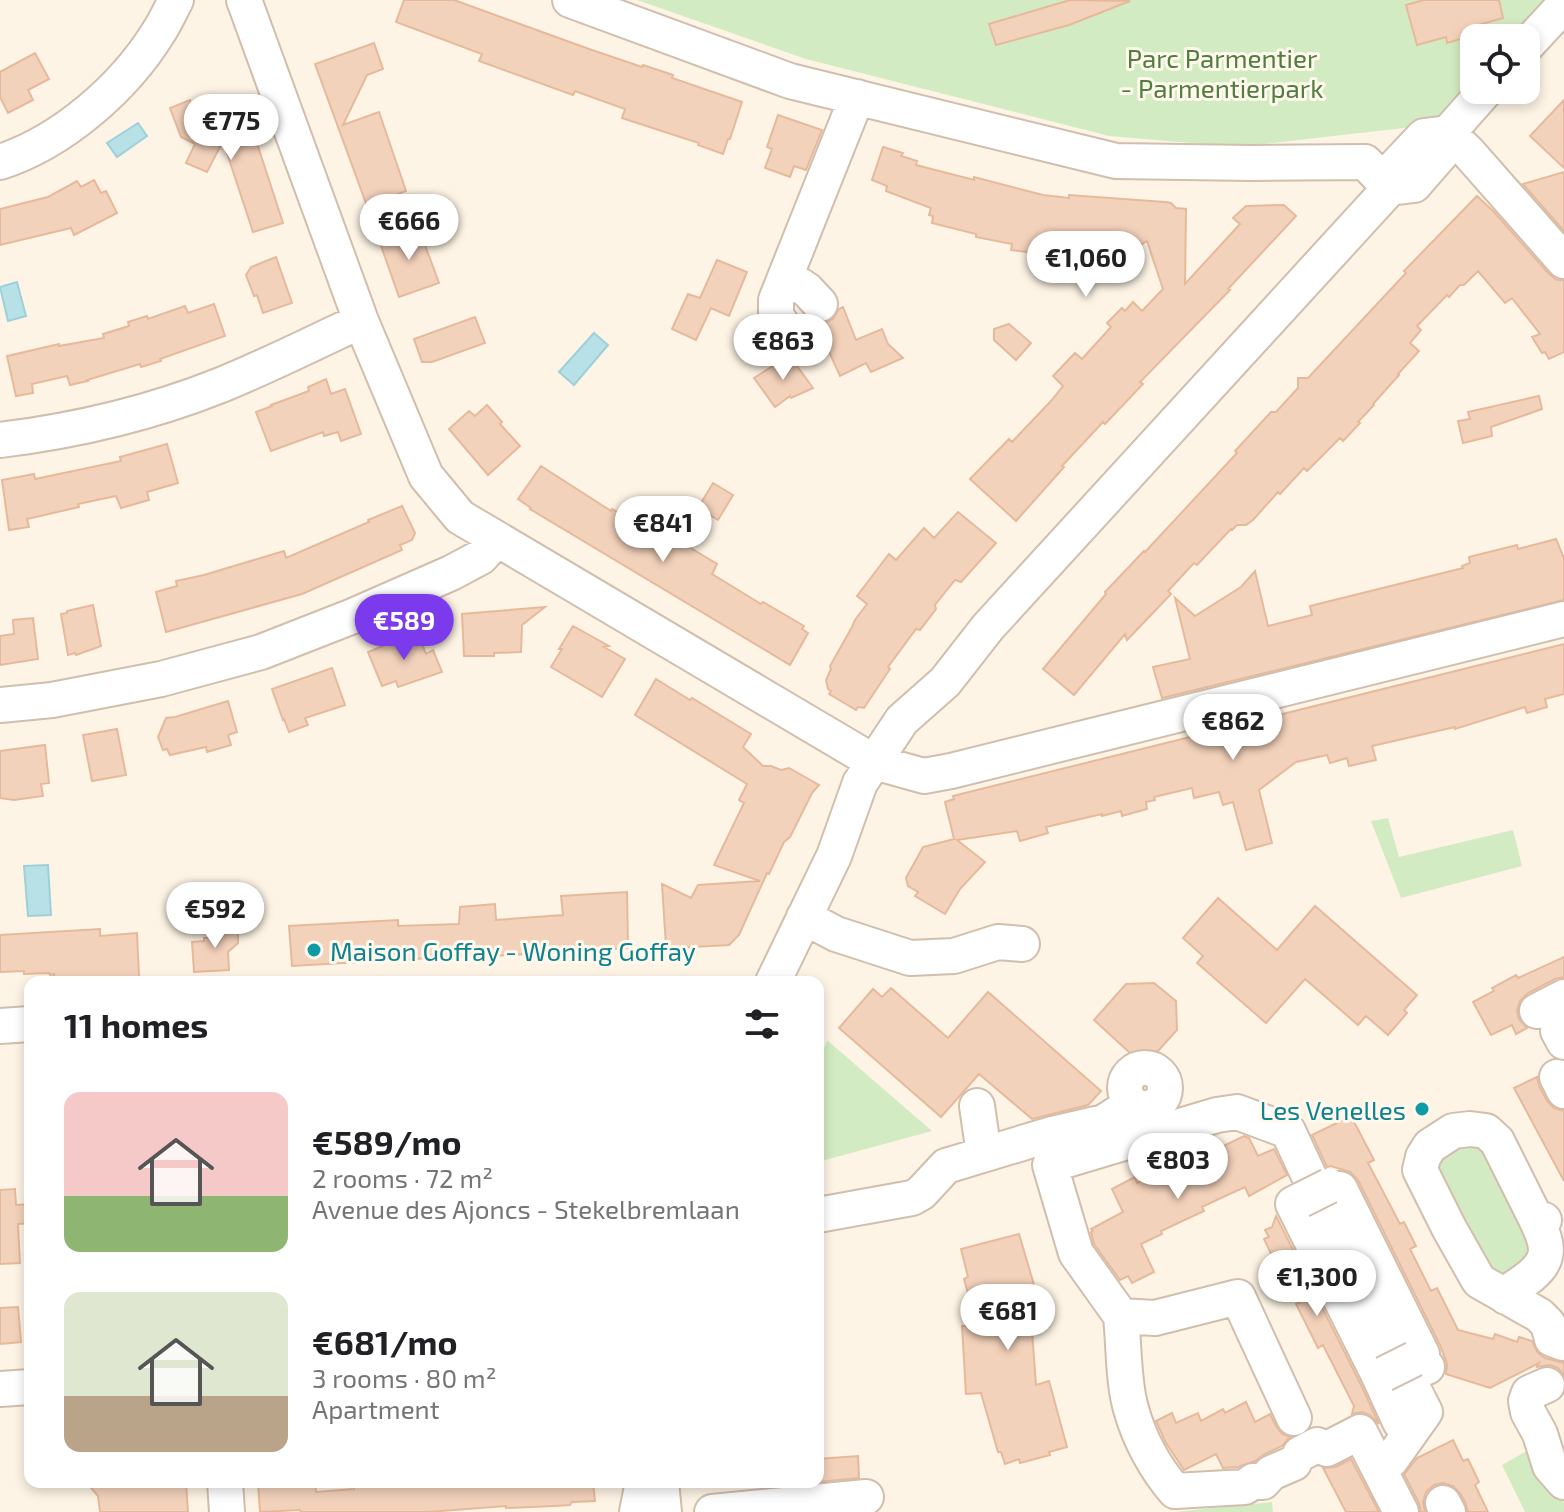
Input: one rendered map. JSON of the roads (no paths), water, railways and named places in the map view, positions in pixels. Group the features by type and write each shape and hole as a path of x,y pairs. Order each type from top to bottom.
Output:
{"street":[{"path":"0,162 20,156 69,127 121,82 158,34 176,0"},
{"path":"244,0 361,321 426,476 460,517 886,766 924,776 951,771 1564,619"},
{"path":"570,0 790,81 1116,161 1365,162 1390,188"},
{"path":"1540,31 1564,5"},
{"path":"795,346 776,315 776,300 857,97"},
{"path":"776,976 834,856 860,783 886,766 902,720 945,682 999,616 1390,188 1414,185 1441,154 1448,133 1474,104"},
{"path":"1448,133 1564,261"},
{"path":"786,276 807,290 820,304"},
{"path":"0,440 46,434 133,414 176,400 220,385 361,321"},
{"path":"0,705 52,700 161,679 261,652 451,573 481,557 497,539"},
{"path":"804,917 836,934 910,958 954,956 998,942 1022,944"},
{"path":"1555,1012 1558,1031 1564,1042"},
{"path":"0,1026 24,1024"},
{"path":"1040,1153 1104,1122 1132,1104"},
{"path":"977,1106 984,1154"},
{"path":"824,1214 912,1198 921,1193 946,1166 984,1154 1040,1153 1237,1112 1288,1131 1349,1262 1407,1366 1425,1412 1380,1427 1318,1467 1302,1456 1268,1475 1263,1482 1253,1481 1245,1487 1175,1491 1162,1476 1130,1407 1121,1316 1076,1253 1040,1153"},
{"path":"1506,1297 1511,1288 1540,1266 1547,1255 1545,1239 1550,1222 1497,1141 1486,1131 1453,1131 1430,1146 1420,1170 1479,1281 1506,1297 1539,1315 1548,1324 1553,1365 1529,1393 1526,1401 1550,1466 1564,1482"},
{"path":"1336,1182 1422,1354 1407,1366 1293,1204 1336,1182"},
{"path":"1121,1316 1155,1318 1238,1297 1294,1418"},
{"path":"0,1389 24,1387"},
{"path":"1380,1427 1436,1509"},
{"path":"1380,1427 1401,1512"},
{"path":"225,1488 227,1512"},
{"path":"637,1512 642,1488"},
{"path":"662,1488 664,1512"},
{"path":"712,1512 866,1497"}],"water":[{"path":"138,123 147,136 117,157 107,143"},
{"path":"17,282 26,316 8,321 0,287"},
{"path":"594,333 608,345 574,385 559,372"},
{"path":"48,865 51,915 28,916 24,866"}],"place":[{"name":"Maison Goffay - Woning Goffay","path":"314,950"},
{"name":"Les Venelles","path":"1422,1109"}],"park label":[{"name":"Parc Parmentier - Parmentierpark","path":"1222,72"}]}
